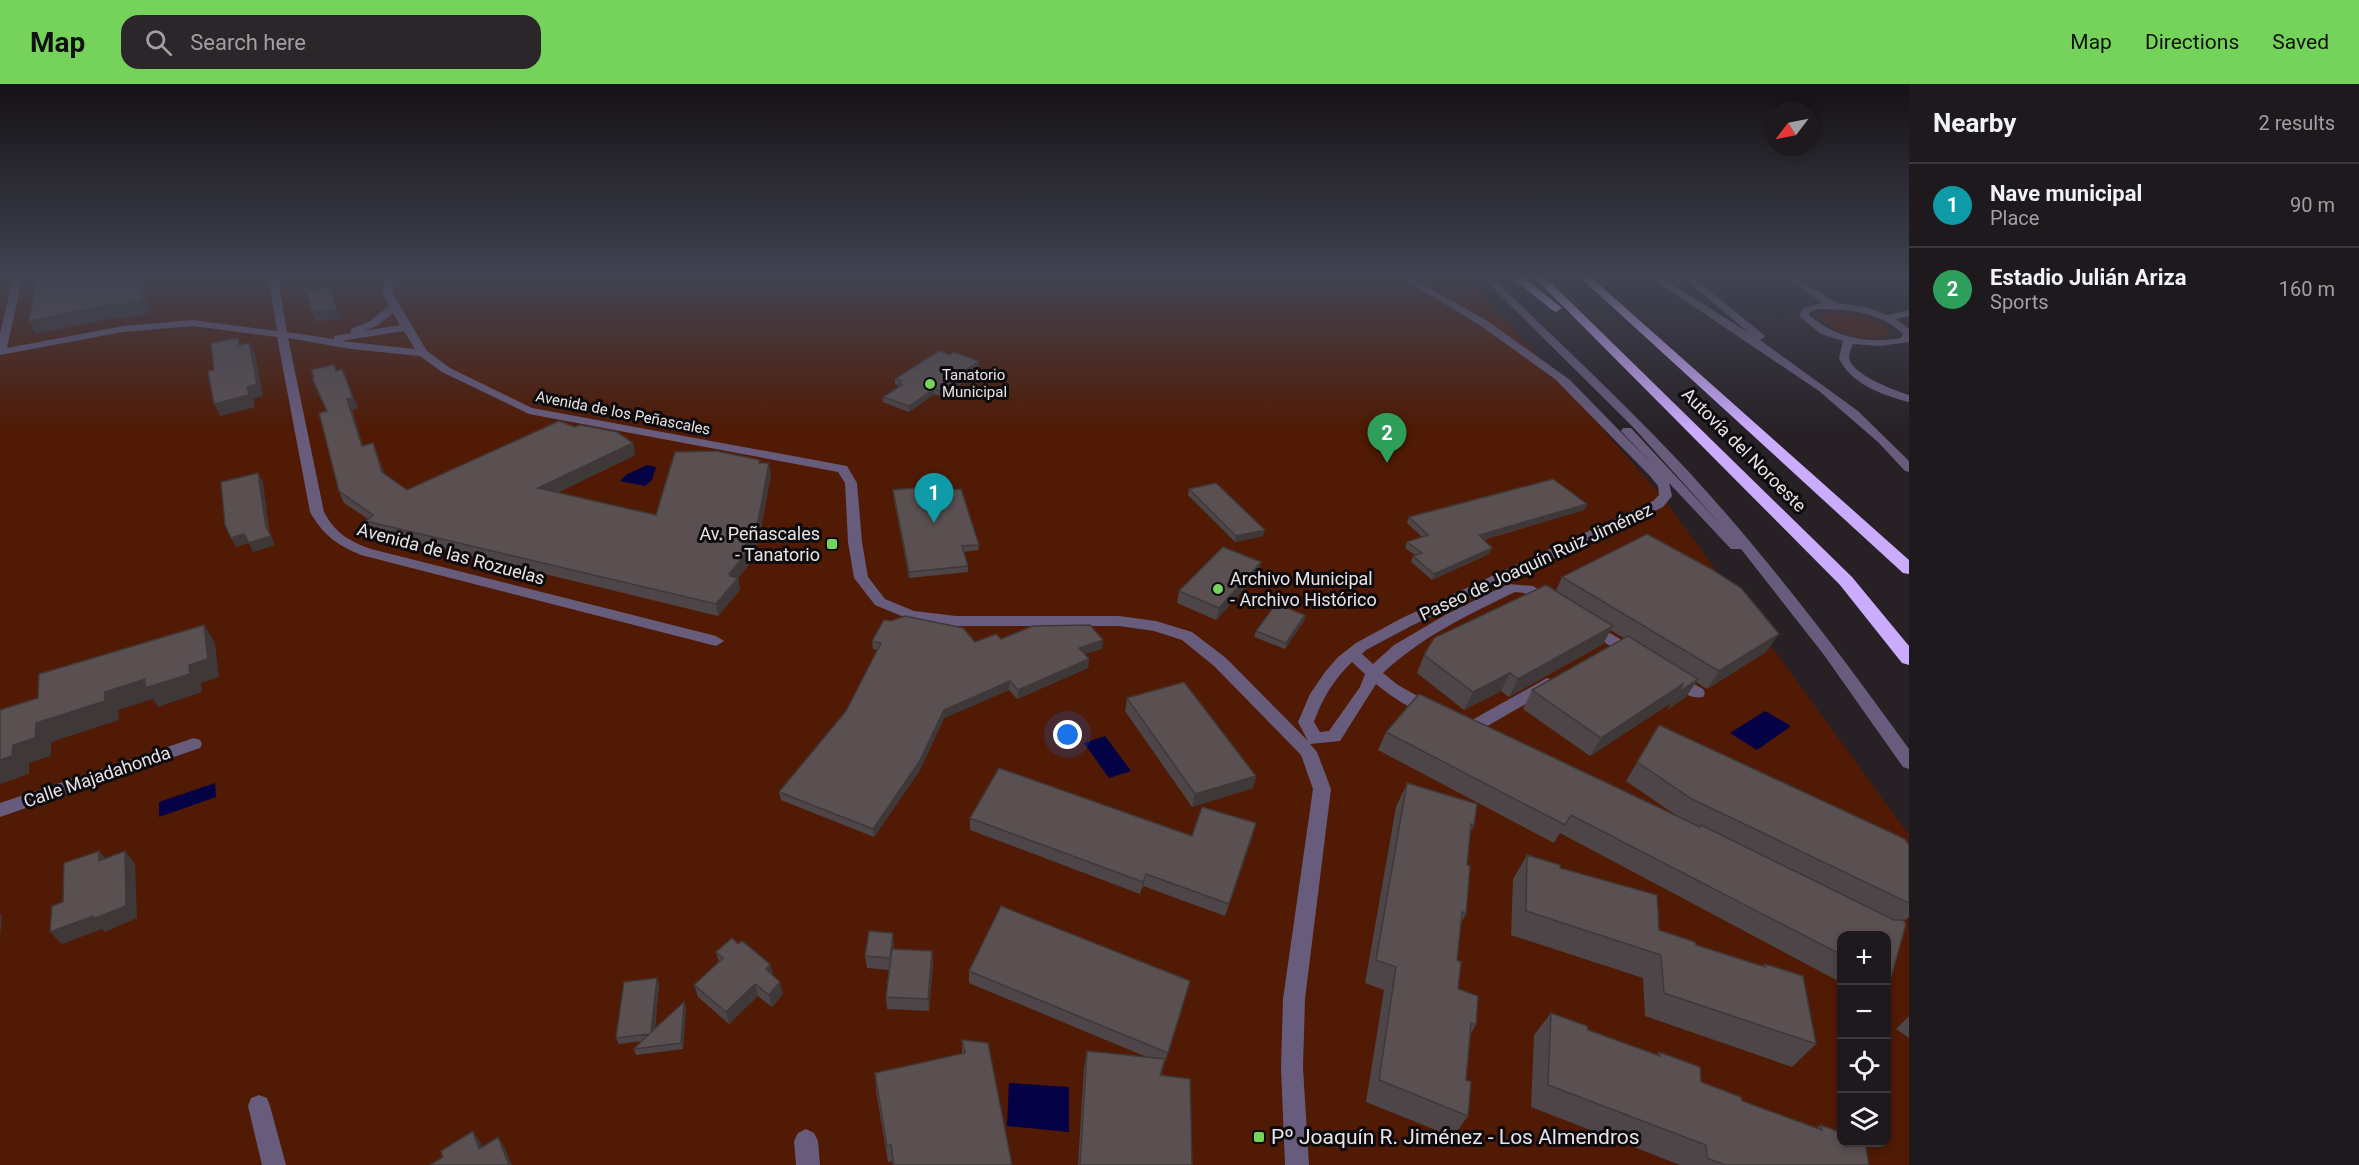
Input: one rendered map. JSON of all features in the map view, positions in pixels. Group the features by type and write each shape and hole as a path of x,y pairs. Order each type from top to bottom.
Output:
{"highway":[{"path":"1581,329 1662,396"},
{"name":"Autovía del Noroeste","path":"1593,329 1846,581 1909,659"},
{"name":"Autovía del Noroeste","path":"1643,329 1909,569"}],"street":[{"path":"5,329 0,352 121,329"},
{"path":"241,329 351,346 423,353"},
{"name":"Avenida de las Rozuelas","path":"282,329 317,512 334,538 366,552 716,641"},
{"path":"323,340 359,329"},
{"path":"1493,329 1604,410 1644,446 1720,532 1774,578"},
{"path":"1541,329 1628,414 1685,474 1774,578 1840,663 1909,762"},
{"path":"1734,329 1818,385"},
{"path":"1751,329 1887,443 1909,468"},
{"path":"1825,329 1850,339 1892,344 1905,340 1908,334 1905,329"},
{"path":"323,340 409,331"},
{"path":"351,346 409,331"},
{"name":"Avenida de los Peñascales","path":"409,331 423,353 446,370 529,411 843,469"},
{"path":"1850,339 1844,356 1846,365 1874,385 1909,399"},
{"name":"Paseo de Joaquín Ruiz Jiménez","path":"1297,1165 1292,1068 1294,999 1322,789 1306,722 1309,711 1335,671 1352,654 1465,594 1658,504 1666,496 1664,486 1654,472 1559,377"},
{"name":"Paseo de Joaquín Ruiz Jiménez","path":"843,469 851,483 855,542 861,578 880,602 911,615 956,621 1119,621 1156,626 1187,636 1220,662 1311,745"},
{"path":"1311,745 1334,737 1367,688 1372,674 1407,644 1452,617 1513,587 1528,589 1558,606"},
{"path":"1578,619 1696,693"},
{"path":"1598,656 1618,644"},
{"path":"1352,654 1372,674 1408,699 1493,740"},
{"path":"1472,730 1478,724 1558,678"},
{"name":"Calle Majadahonda","path":"0,810 194,744"},
{"path":"259,1106 274,1165"},
{"path":"806,1141 808,1165"}],"shaded area":[{"path":"0,329 1514,329 1662,496 1909,835 1909,1165 0,1165"},
{"path":"1836,329 1890,329 1890,333 1873,338"},
{"path":"647,465 656,467 652,480 645,486 620,481 626,475"},
{"path":"1765,711 1791,726 1757,750 1730,733"},
{"path":"1105,736 1131,771 1109,778 1084,743"},
{"path":"215,783 216,797 159,817 159,802"},
{"path":"1009,1083 1069,1087 1069,1132 1007,1126"}],"building":[{"path":"238,338 239,345 249,343 257,384 247,387 249,395 214,404 208,371 214,370 211,343"},
{"name":"Tanatorio Municipal","path":"939,351 950,355 953,352 979,361 958,375 963,377 942,392 934,389 909,406 883,397 902,385 899,384 902,381 895,379"},
{"path":"334,365 336,371 342,369 353,398 347,399 362,446 373,443 382,472 407,490 559,421 575,427 580,425 617,432 633,443 538,488 656,515 675,452 716,451 760,460 759,463 769,463 756,532 742,549 749,550 729,574 738,578 716,604 366,521 373,515 339,491 319,413 327,411 312,378 314,377 311,370"},
{"path":"258,473 266,527 271,536 249,543 244,534 231,538 225,525 221,482"},
{"path":"1553,479 1587,504 1479,535 1492,548 1434,574 1413,556 1422,553 1407,542 1428,535 1409,517"},
{"path":"1216,483 1265,530 1236,536 1189,489"},
{"path":"945,485 947,490 961,489 979,545 962,546 968,566 909,572 893,490"},
{"path":"1647,534 1741,588 1779,634 1719,671 1562,577"},
{"name":"Archivo Municipal - Archivo Histórico","path":"1223,547 1261,562 1219,608 1179,591"},
{"path":"1546,585 1613,626 1518,679 1510,673 1473,692 1424,655 1434,638"},
{"path":"1276,604 1305,615 1286,643 1256,631"},
{"path":"905,616 963,628 975,642 996,634 1001,639 1033,626 1090,625 1103,640 1079,648 1089,659 1018,690 1010,681 944,710 919,762 873,829 779,792 846,711 881,643 872,641 884,620 891,621"},
{"path":"204,625 208,659 189,665 190,674 145,688 145,679 105,692 105,701 36,723 35,738 13,745 12,756 0,760 0,710 38,698 39,674"},
{"path":"1628,636 1698,679 1679,692 1683,684 1601,738 1532,690"},
{"path":"1184,682 1256,776 1195,794 1127,698"},
{"path":"1419,694 1700,827 1701,825 1894,920 1903,920 1906,924 1891,977 1891,931 1837,931 1837,952 1571,815 1565,825 1386,732"},
{"path":"1659,725 1905,839 1909,845 1909,903 1692,799 1637,762"},
{"path":"999,768 1192,836 1202,807 1256,823 1229,904 1146,874 1143,882 970,818"},
{"path":"1407,783 1477,804 1474,825 1471,824 1466,914 1462,912 1457,960 1461,962 1458,989 1478,996 1476,1025 1471,1023 1466,1080 1471,1082 1468,1116 1379,1080 1396,967 1376,960"},
{"path":"99,851 99,861 125,851 126,906 50,932 52,906 63,902 64,863"},
{"path":"1527,855 1560,865 1560,868 1657,895 1659,930 1695,942 1696,945 1765,967 1765,964 1803,976 1816,1044 1664,993 1661,955 1526,911"},
{"path":"1001,906 1190,981 1168,1053 969,971"},
{"path":"869,931 893,933 890,958 865,956"},
{"path":"732,938 738,944 742,941 770,964 766,969 780,982 769,995 755,984 726,1012 694,985 723,958 716,952"},
{"path":"892,949 932,951 928,999 886,997"},
{"path":"657,978 651,1032 684,1002 681,1043 634,1049 649,1034 616,1038 624,982"},
{"path":"1551,1013 1587,1026 1588,1030 1660,1056 1659,1052 1700,1067 1701,1082 1741,1097 1742,1101 1822,1130 1821,1125 1837,1131 1837,1147 1866,1147 1869,1165 1725,1165 1707,1158 1706,1145 1548,1085"},
{"path":"962,1040 988,1043 1012,1165 894,1165 891,1145 887,1146 875,1073 965,1053"},
{"path":"1087,1051 1165,1059 1160,1075 1190,1079 1192,1165 1080,1165"},
{"path":"473,1131 479,1149 498,1137 509,1165 430,1165 443,1157 441,1151"}],"place":[{"name":"Tanatorio Municipal","path":"930,384"},
{"name":"Estadio Julián Ariza","path":"1387,463"},
{"name":"Nave municipal","path":"934,523"},
{"name":"Av. Peñascales - Tanatorio","path":"832,544"},
{"name":"Archivo Municipal - Archivo Histórico","path":"1218,589"},
{"name":"Pº Joaquín R. Jiménez - Los Almendros","path":"1259,1137"}]}
